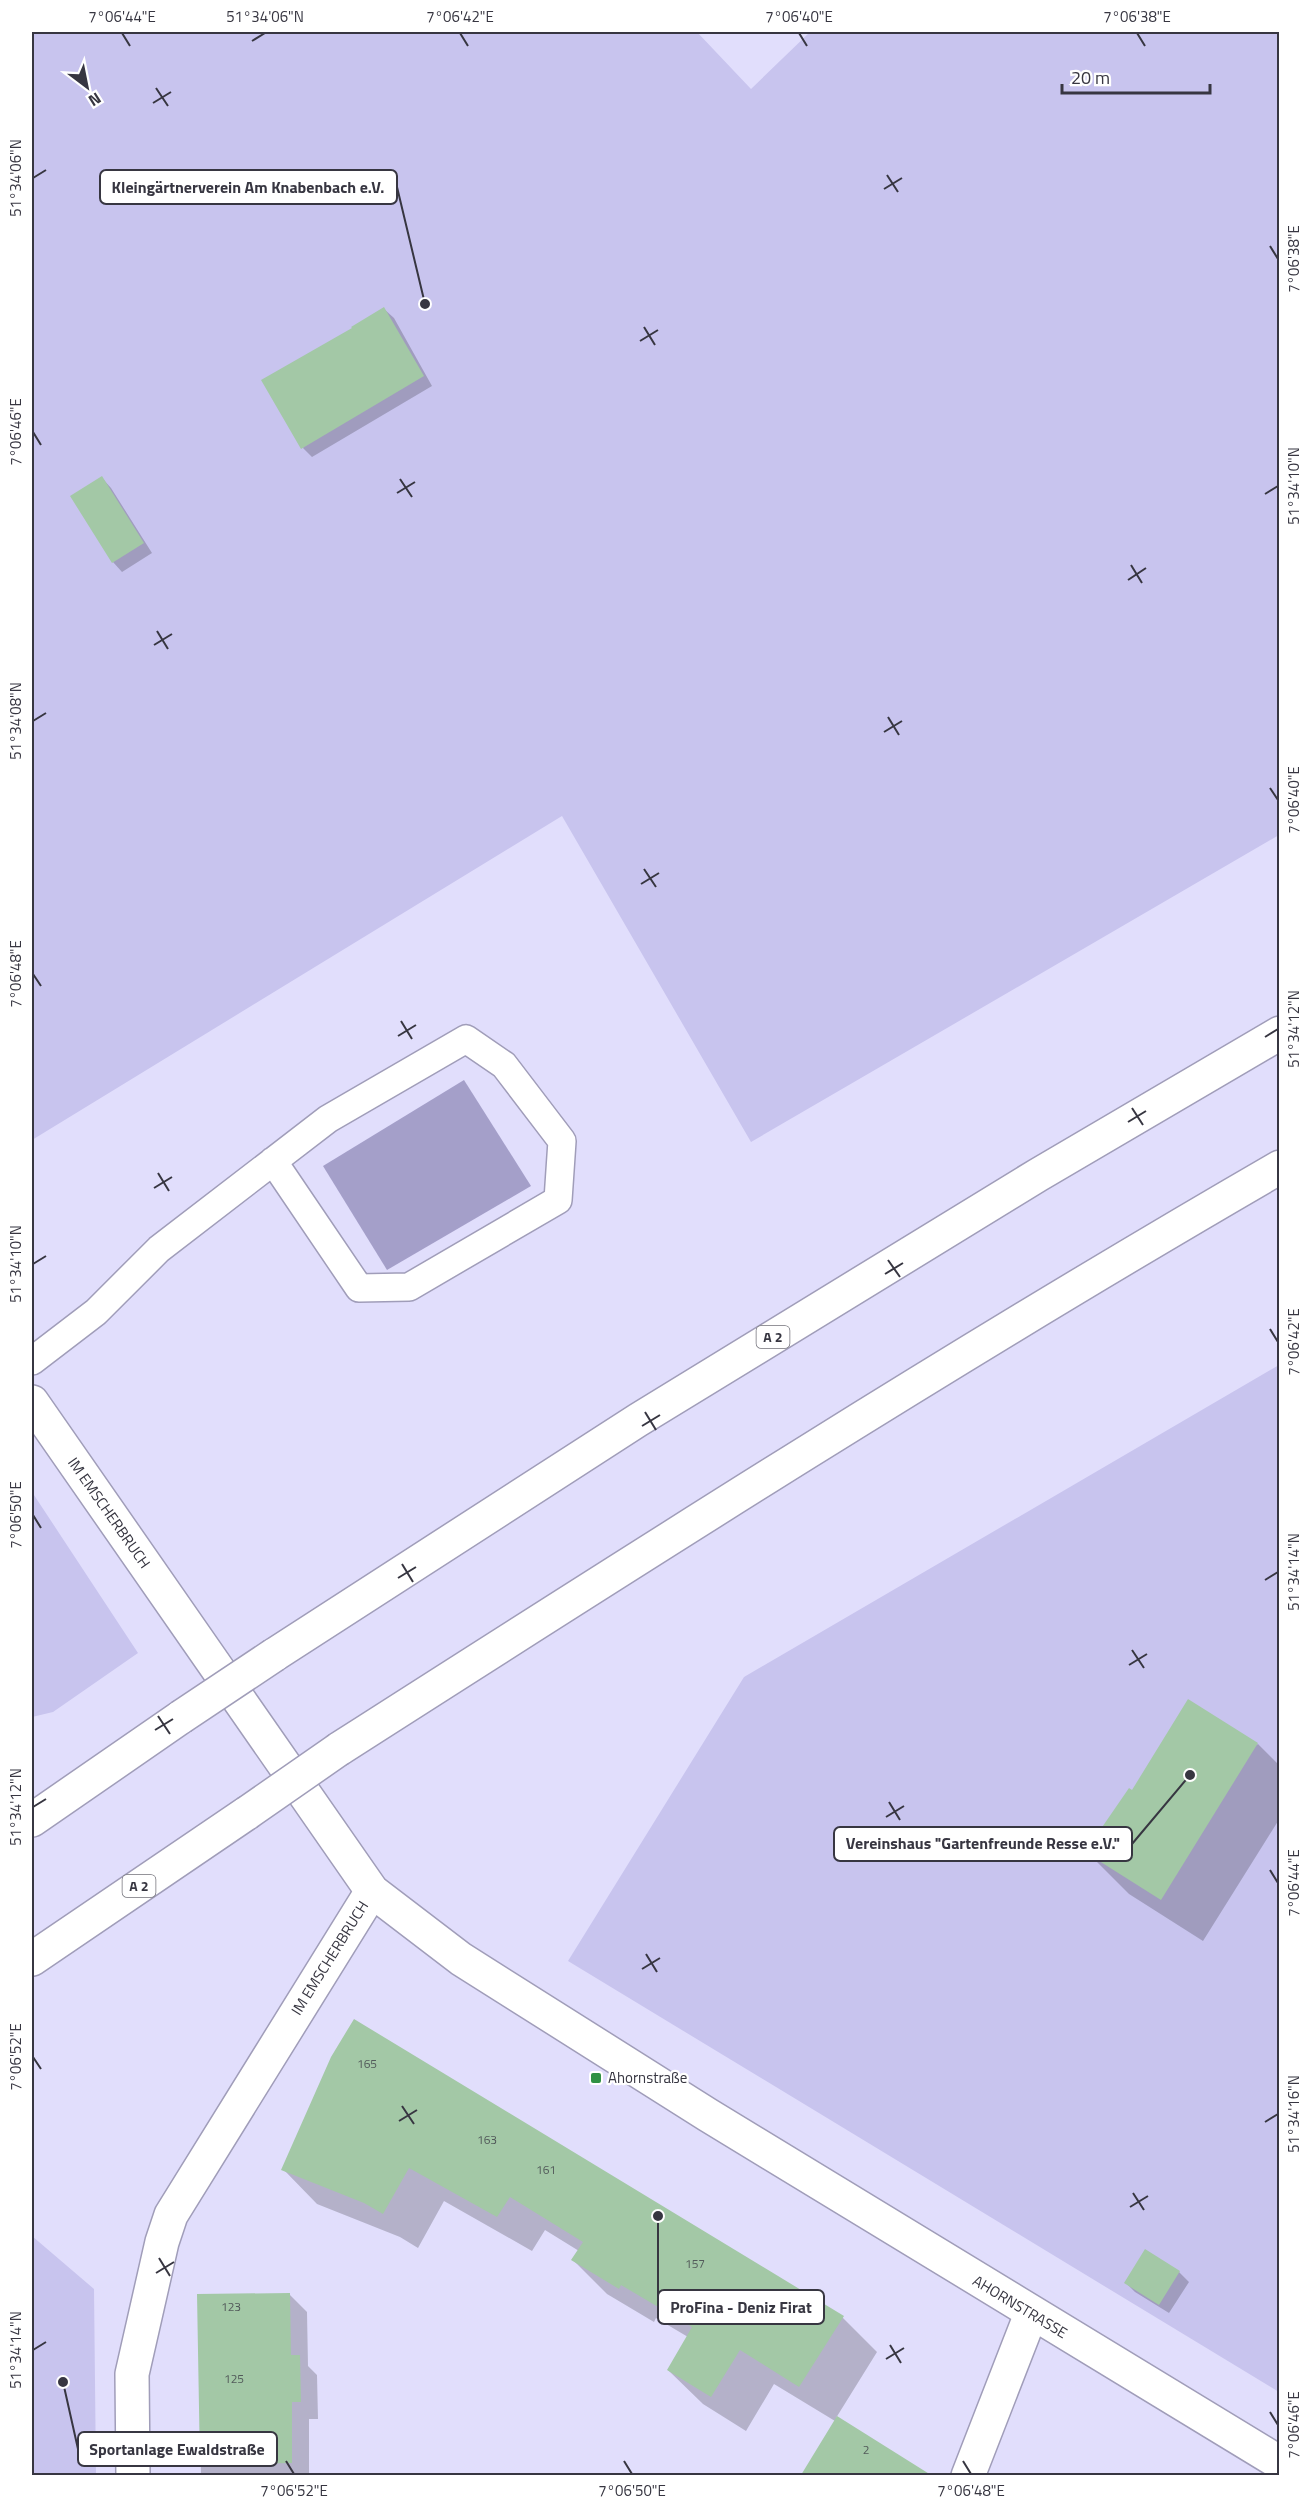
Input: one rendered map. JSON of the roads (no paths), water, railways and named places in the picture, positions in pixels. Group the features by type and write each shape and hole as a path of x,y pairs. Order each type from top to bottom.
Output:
{"main road":[{"name":"A 2","path":"32,1820 274,1655 638,1420 1038,1175 1280,1033"},
{"name":"A 2","path":"32,1959 339,1749 730,1499 1101,1270 1280,1167"},
{"name":"IM EMSCHERBRUCH","path":"32,1402 372,1891 171,2215 162,2242 132,2374 133,2475"},
{"name":"AHORNSTRASSE","path":"372,1891 461,1959 698,2109 1031,2314 1280,2463"},
{"path":"968,2475 1031,2314"}],"lane":[{"path":"32,1361 96,1312 159,1249 273,1161 328,1119 466,1039 504,1065 562,1141 558,1200 409,1287 359,1288 273,1161"}],"place":[{"name":"Kleingärtnerverein Am Knabenbach e.V.","path":"425,304"},
{"name":"Vereinshaus \"Gartenfreunde Resse e.V.\"","path":"1190,1775"},
{"name":"Ahornstraße","path":"596,2078"},
{"name":"ProFina - Deniz Firat","path":"658,2216"},
{"name":"Sportanlage Ewaldstraße","path":"63,2382"}]}
